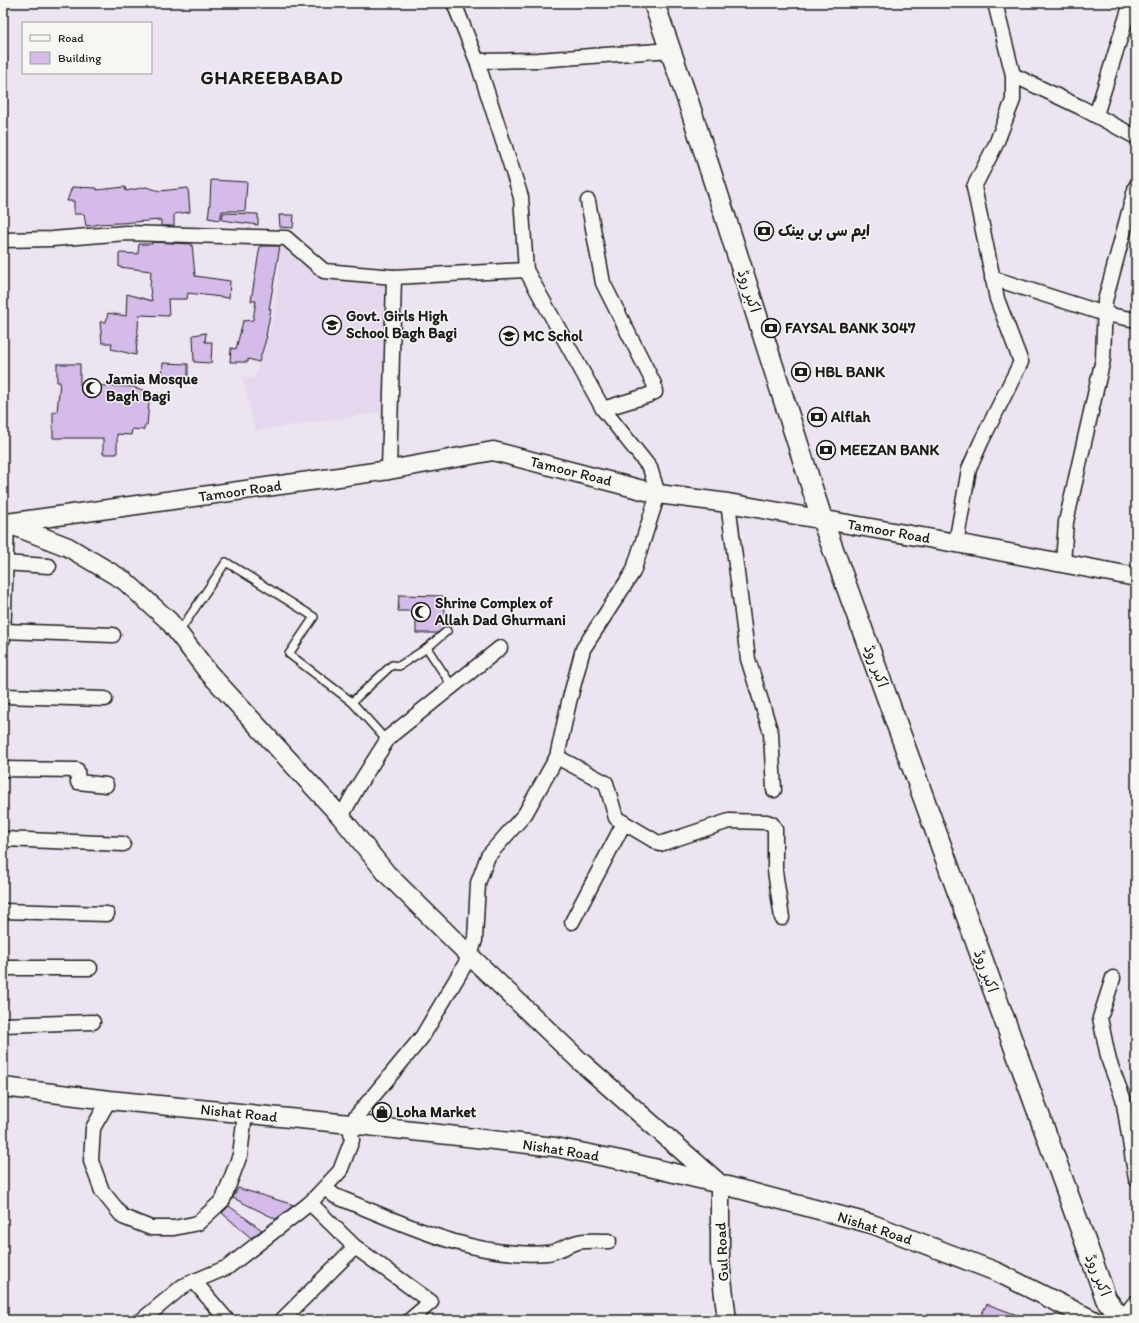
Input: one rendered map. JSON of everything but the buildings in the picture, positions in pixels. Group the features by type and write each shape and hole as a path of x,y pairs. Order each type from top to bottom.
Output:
{"main road":[{"name":"اکبر روڈ","path":"654,3 697,127 822,519 1106,1299 1123,1320"},
{"path":"1123,1320 1136,1306"}],"street":[{"path":"142,1320 183,1286 228,1267 310,1203 340,1171 352,1140 350,1124 422,1037 470,956 475,940 478,884 488,856 524,814 558,757 569,702 583,649 633,572 658,494 650,468 603,409 526,270 521,197 477,61 454,3"},
{"path":"956,543 969,469 1021,362 997,299 974,187 996,144 1013,100 1013,75 995,3"},
{"path":"1096,115 1131,3"},
{"path":"477,61 538,60 671,50"},
{"path":"1013,75 1096,115 1136,137"},
{"path":"1063,563 1066,522 1103,359 1105,301 1136,186"},
{"path":"588,201 603,283 654,384 655,392 649,396 603,409"},
{"path":"3,240 52,239 126,233 286,238 324,271 394,277 526,270"},
{"path":"389,470 394,277"},
{"path":"992,278 1105,314 1136,320"},
{"name":"Tamoor Road","path":"5,523 389,470 493,451 658,494 728,503 822,519 1136,577"},
{"path":"728,503 748,659 771,733 774,790"},
{"path":"3,639 5,523 68,547 125,581 169,621 208,672 341,817 387,874 580,1061 720,1184"},
{"path":"4,564 49,566"},
{"path":"3,631 113,635"},
{"path":"341,817 358,786 389,737 500,648"},
{"path":"3,696 105,699"},
{"path":"558,757 606,783 616,818 660,844 729,821 767,822 772,824 775,829 775,871 782,918"},
{"path":"3,769 77,770 78,782 106,785"},
{"path":"572,922 624,823"},
{"path":"3,839 123,844"},
{"path":"3,912 107,914"},
{"path":"3,968 90,968"},
{"path":"1114,978 1100,1018 1109,1061 1123,1098 1136,1179"},
{"path":"3,1025 93,1022"},
{"name":"Nishat Road","path":"3,1086 108,1100 350,1124 554,1147 620,1160 720,1184 872,1224 997,1272 1094,1320"},
{"path":"108,1100 93,1128 91,1161 102,1191 123,1217 151,1228 174,1228 198,1223 223,1200 240,1155 246,1114"},
{"name":"Gul Road","path":"720,1184 720,1262 728,1320"},
{"path":"325,1188 335,1196 415,1229 468,1245 491,1250 506,1252 548,1253 579,1242 608,1241"},
{"path":"310,1203 355,1247 431,1302 410,1320"},
{"path":"282,1320 355,1247"},
{"path":"194,1281 227,1320"}],"lane":[{"path":"178,633 226,562 314,617 289,654 352,702 387,741"},
{"path":"352,702 392,665 399,666 427,648 447,631"},
{"path":"427,648 452,686"}],"shaded area":[{"name":"Govt. Girls High School Bagh Bagi","path":"281,238 324,271 394,277 390,411 255,431 242,375 254,379 275,314"}],"place":[{"name":"ایم سی بی بینک","path":"764,231"},
{"name":"Govt. Girls High School Bagh Bagi","path":"332,325"},
{"name":"FAYSAL BANK 3047","path":"771,328"},
{"name":"MC Schol","path":"509,336"},
{"name":"HBL BANK","path":"801,372"},
{"name":"Jamia Mosque Bagh Bagi","path":"92,388"},
{"name":"Alflah","path":"817,417"},
{"name":"MEEZAN BANK","path":"826,450"},
{"name":"Shrine Complex of Allah Dad Ghurmani","path":"421,612"},
{"name":"Loha Market","path":"382,1112"}],"district":[{"name":"GHAREEBABAD","path":"272,77"}]}
